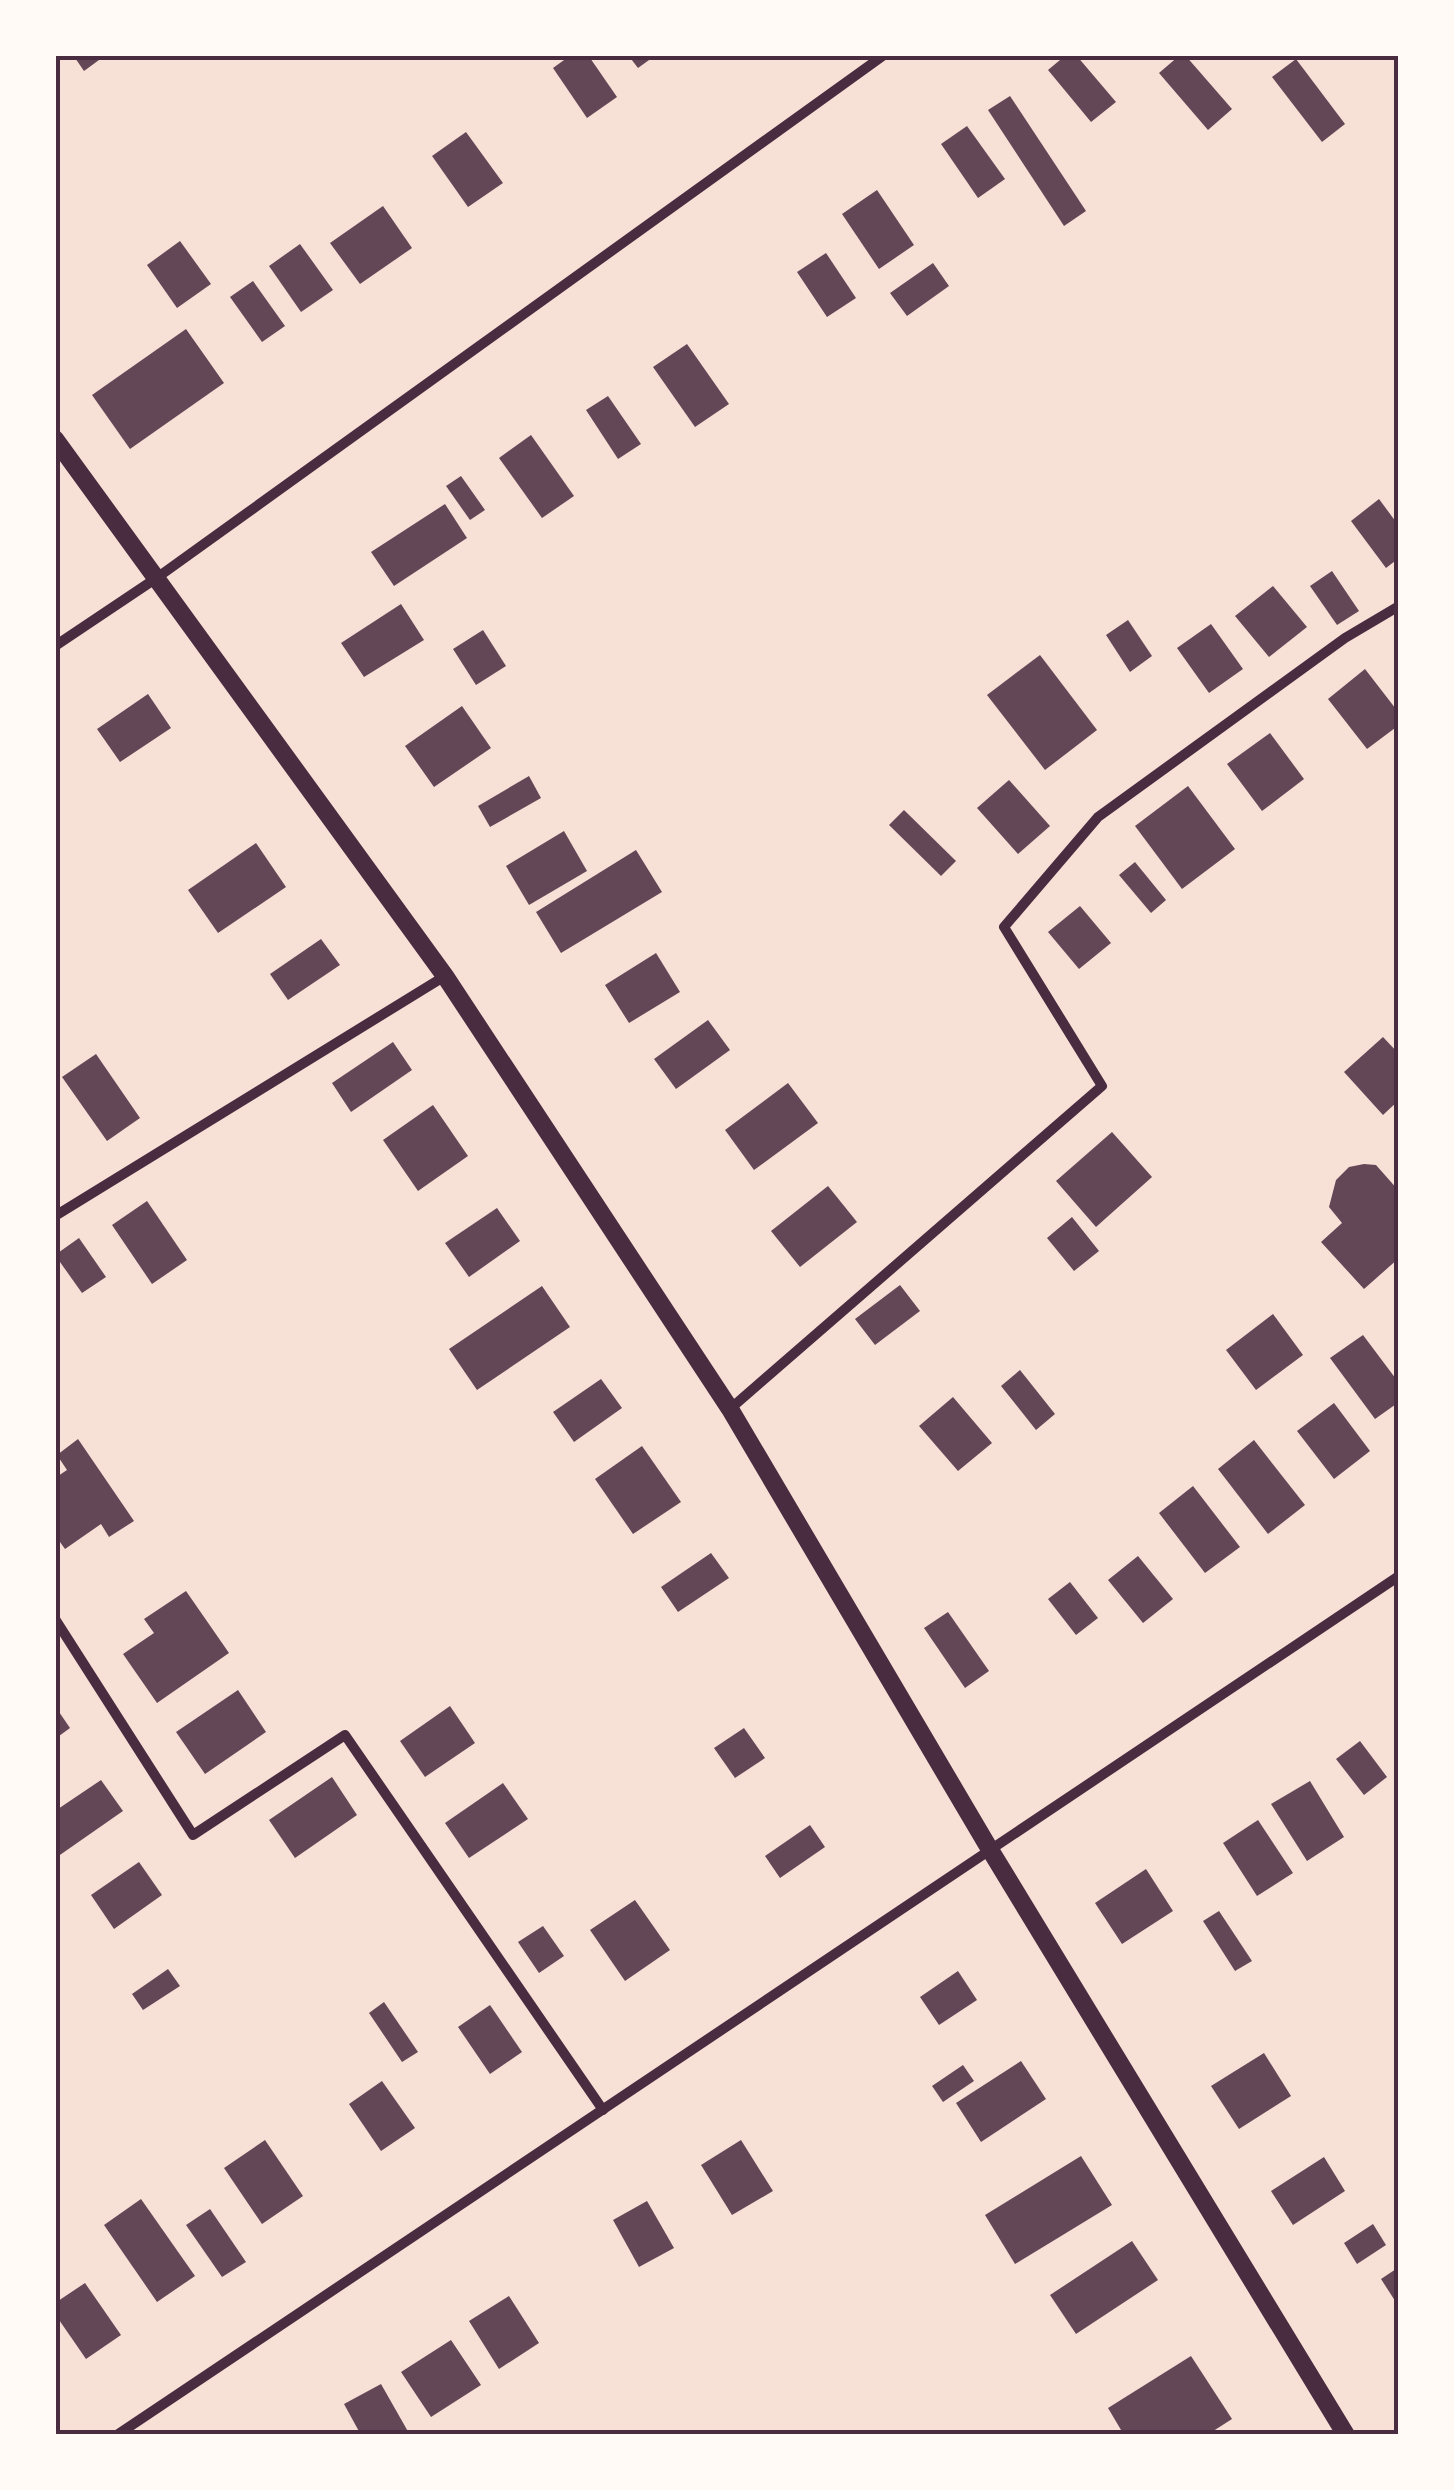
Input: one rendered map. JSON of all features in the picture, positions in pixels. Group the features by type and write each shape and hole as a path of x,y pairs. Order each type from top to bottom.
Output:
{"street":[{"path":"55,646 158,577 884,55"},
{"path":"55,439 445,976 730,1409 989,1848 1346,2435"},
{"path":"730,1409 1102,1086 1004,927 1098,817 1346,638 1399,606"},
{"path":"55,1216 445,976"},
{"path":"117,2435 1399,1576"},
{"path":"55,1618 192,1834 346,1736 603,2110"}],"building":[{"path":"73,55 95,55 99,60 84,71"},
{"path":"571,55 588,55 617,97 587,118 553,68"},
{"path":"628,55 656,55 638,68"},
{"path":"1066,55 1076,55 1116,102 1091,122 1048,70"},
{"path":"1185,55 1232,109 1208,130 1159,73"},
{"path":"1296,59 1345,124 1322,142 1272,77"},
{"path":"1010,96 1086,211 1064,226 988,110"},
{"path":"967,126 1005,179 978,198 941,144"},
{"path":"466,132 503,183 468,207 432,156"},
{"path":"877,190 914,245 879,269 842,214"},
{"path":"383,206 412,248 360,284 330,243"},
{"path":"180,241 211,284 177,308 147,265"},
{"path":"300,244 333,290 301,312 269,266"},
{"path":"826,253 856,298 827,317 797,272"},
{"path":"933,263 949,286 907,316 890,293"},
{"path":"253,281 285,326 262,342 230,297"},
{"path":"186,329 224,383 130,449 92,395"},
{"path":"687,344 729,404 695,427 653,367"},
{"path":"608,396 641,444 618,459 586,410"},
{"path":"531,435 574,496 542,518 499,458"},
{"path":"461,476 485,510 470,520 446,486"},
{"path":"1379,499 1399,526 1399,558 1386,568 1351,521"},
{"path":"445,504 467,538 394,586 371,552"},
{"path":"1332,571 1359,611 1337,625 1310,586"},
{"path":"1273,586 1307,627 1269,657 1235,616"},
{"path":"401,604 424,640 364,677 341,643"},
{"path":"1128,620 1152,656 1130,672 1106,635"},
{"path":"1211,624 1243,669 1209,693 1177,648"},
{"path":"483,630 506,666 476,685 453,649"},
{"path":"1040,655 1097,730 1045,770 987,695"},
{"path":"1365,669 1399,713 1399,725 1367,749 1328,699"},
{"path":"148,694 171,728 120,762 97,729"},
{"path":"462,706 491,748 434,787 405,746"},
{"path":"1270,733 1304,779 1262,811 1227,764"},
{"path":"529,776 541,798 490,827 478,806"},
{"path":"1009,780 1050,826 1018,854 977,808"},
{"path":"1188,786 1235,849 1182,889 1135,826"},
{"path":"904,810 956,861 941,876 889,825"},
{"path":"564,831 587,871 529,905 506,866"},
{"path":"256,843 286,887 218,933 188,890"},
{"path":"636,850 662,892 561,953 536,912"},
{"path":"1135,862 1166,900 1151,913 1119,875"},
{"path":"1080,906 1111,943 1079,969 1048,932"},
{"path":"321,939 340,965 288,1000 270,974"},
{"path":"656,953 680,992 629,1023 605,985"},
{"path":"708,1020 730,1050 676,1089 654,1059"},
{"path":"1383,1037 1399,1054 1399,1100 1383,1115 1344,1072"},
{"path":"393,1042 412,1070 351,1112 332,1083"},
{"path":"96,1054 140,1118 107,1141 62,1077"},
{"path":"788,1083 818,1123 754,1170 725,1130"},
{"path":"433,1105 468,1156 418,1191 383,1140"},
{"path":"1112,1132 1152,1177 1096,1227 1056,1181"},
{"path":"1376,1165 1399,1191 1399,1258 1364,1289 1321,1242 1342,1223 1329,1207 1336,1180 1349,1167"},
{"path":"828,1186 857,1222 800,1267 771,1231"},
{"path":"147,1201 187,1260 152,1284 112,1225"},
{"path":"497,1208 520,1241 469,1277 445,1243"},
{"path":"1072,1217 1099,1251 1074,1271 1047,1238"},
{"path":"79,1238 106,1277 82,1293 55,1255"},
{"path":"900,1285 920,1311 875,1345 855,1319"},
{"path":"542,1286 570,1327 477,1390 449,1349"},
{"path":"1273,1314 1303,1355 1256,1390 1226,1350"},
{"path":"1363,1335 1399,1383 1399,1402 1375,1419 1330,1358"},
{"path":"1020,1370 1055,1414 1036,1430 1001,1386"},
{"path":"601,1379 622,1408 574,1442 553,1412"},
{"path":"953,1397 992,1443 958,1471 919,1426"},
{"path":"1334,1403 1370,1451 1334,1479 1297,1431"},
{"path":"78,1439 134,1521 109,1537 101,1524 65,1549 55,1535 55,1478 67,1470 57,1455"},
{"path":"1254,1440 1305,1505 1268,1534 1218,1469"},
{"path":"642,1446 681,1502 633,1534 595,1479"},
{"path":"1193,1486 1240,1547 1205,1573 1159,1513"},
{"path":"711,1553 729,1578 678,1612 661,1587"},
{"path":"1138,1556 1173,1599 1143,1623 1108,1580"},
{"path":"1070,1582 1098,1618 1076,1635 1048,1599"},
{"path":"186,1591 229,1653 157,1703 123,1654 154,1633 144,1619"},
{"path":"948,1612 989,1671 965,1688 924,1628"},
{"path":"238,1690 266,1732 205,1774 176,1732"},
{"path":"55,1706 70,1728 55,1739"},
{"path":"450,1706 475,1743 425,1777 400,1741"},
{"path":"744,1728 765,1758 735,1778 714,1748"},
{"path":"1360,1741 1387,1777 1364,1795 1336,1759"},
{"path":"332,1777 357,1815 295,1858 269,1820"},
{"path":"101,1780 123,1811 57,1857 55,1811"},
{"path":"1310,1781 1344,1837 1307,1861 1271,1804"},
{"path":"503,1783 528,1819 469,1858 445,1823"},
{"path":"1258,1820 1293,1873 1257,1896 1223,1843"},
{"path":"810,1825 825,1847 780,1878 765,1856"},
{"path":"139,1862 162,1895 114,1929 91,1895"},
{"path":"1146,1869 1173,1911 1122,1944 1095,1903"},
{"path":"635,1900 670,1950 625,1981 590,1930"},
{"path":"1219,1911 1252,1961 1235,1971 1203,1921"},
{"path":"543,1926 564,1956 539,1973 518,1942"},
{"path":"168,1969 180,1986 143,2010 132,1994"},
{"path":"958,1971 977,2000 939,2025 920,1997"},
{"path":"384,2002 418,2052 402,2062 369,2013"},
{"path":"490,2005 522,2052 490,2074 458,2027"},
{"path":"1264,2053 1291,2096 1239,2129 1211,2086"},
{"path":"1021,2061 1046,2099 981,2142 956,2103"},
{"path":"963,2065 974,2081 943,2102 932,2086"},
{"path":"382,2081 415,2128 381,2151 349,2104"},
{"path":"265,2140 303,2196 262,2224 224,2168"},
{"path":"741,2140 773,2191 732,2215 701,2165"},
{"path":"1081,2156 1112,2205 1015,2264 985,2215"},
{"path":"1324,2157 1345,2191 1293,2225 1271,2191"},
{"path":"141,2199 195,2276 157,2302 104,2225"},
{"path":"647,2201 674,2248 639,2267 613,2220"},
{"path":"210,2209 246,2262 222,2277 186,2225"},
{"path":"1373,2224 1386,2245 1357,2264 1344,2243"},
{"path":"1132,2241 1158,2280 1076,2334 1050,2295"},
{"path":"1399,2267 1399,2307 1381,2279"},
{"path":"85,2283 121,2335 86,2359 55,2314 55,2303"},
{"path":"509,2296 539,2343 499,2369 469,2321"},
{"path":"451,2340 481,2385 431,2417 401,2372"},
{"path":"1191,2356 1232,2419 1207,2435 1124,2435 1108,2408"},
{"path":"381,2384 410,2435 361,2435 344,2404"}]}
